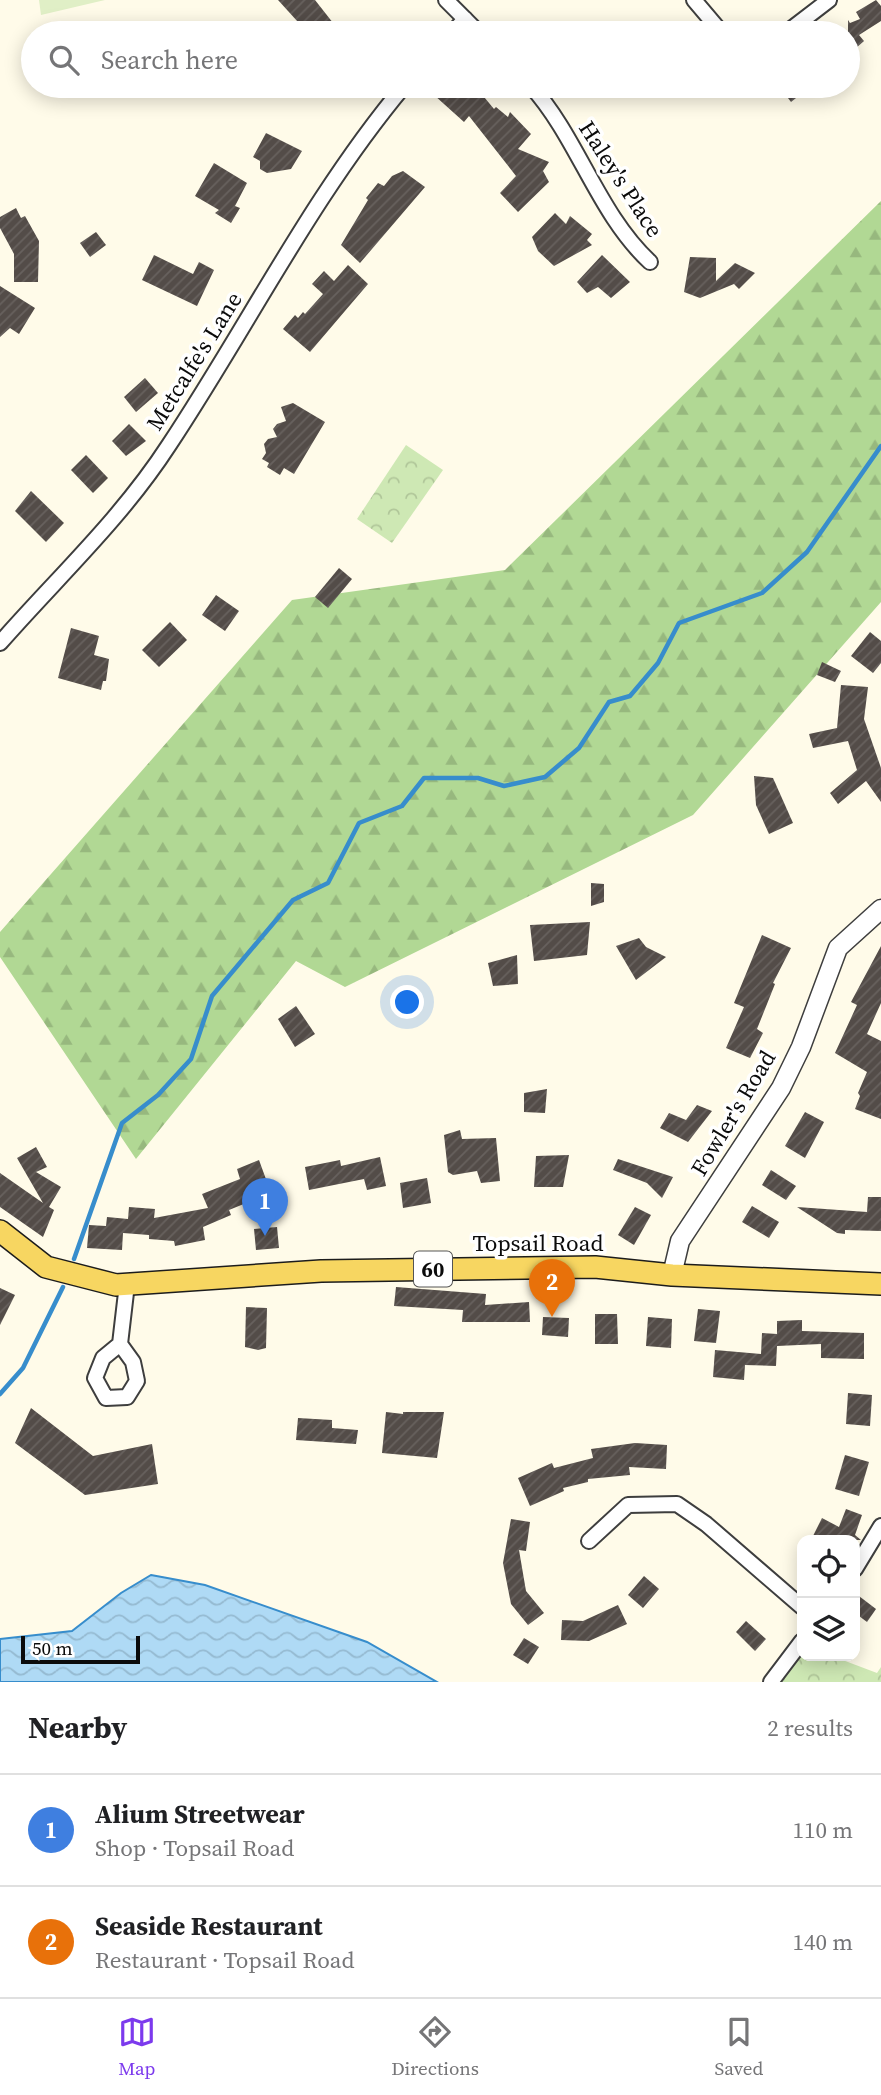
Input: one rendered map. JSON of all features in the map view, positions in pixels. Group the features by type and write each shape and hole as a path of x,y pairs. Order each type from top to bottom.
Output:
{"main road":[{"name":"Topsail Road","path":"0,1231 46,1266 116,1285 321,1271 595,1267 672,1275 881,1284"}],"street":[{"path":"446,0 465,19"},
{"path":"694,0 712,21"},
{"path":"802,21 829,0"},
{"name":"Metcalfe's Lane","path":"0,643 106,528 152,470 337,173 395,98"},
{"name":"Haley's Place","path":"541,98 621,226 650,262"},
{"name":"Fowler's Road","path":"672,1275 680,1241 780,1088 808,1027 838,948 881,909"},
{"path":"120,1344 127,1284"},
{"path":"589,1541 628,1505 677,1504 706,1524 797,1604"},
{"path":"860,1561 881,1526"},
{"path":"771,1682 797,1648"}],"green space":[{"path":"39,0 105,0 41,15"},
{"path":"881,201 881,602 693,815 345,987 296,961 136,1159 0,957 0,932 292,600 505,570"},
{"path":"406,445 443,470 392,543 357,519"},
{"path":"797,1650 797,1661 845,1661 877,1673 881,1667 881,1682 771,1682"}],"water":[{"path":"151,1575 205,1585 367,1642 437,1682 0,1682 0,1639 72,1631 121,1593"}],"building":[{"path":"278,0 315,0 332,21 297,21"},
{"path":"876,0 881,6 881,21 860,34 860,21 855,21 860,19 856,12"},
{"path":"437,98 485,98 494,109 496,107 508,117 510,112 531,134 518,149 549,162 543,171 549,182 518,212 500,193 516,176 469,116 464,122"},
{"path":"266,133 302,151 291,169 267,173 260,169 260,161 253,157"},
{"path":"214,163 247,183 235,206 240,208 231,223 215,213 219,210 195,196"},
{"path":"403,171 425,187 360,263 341,245 368,200 366,198 378,183 384,186 392,176"},
{"path":"16,208 21,218 25,216 39,241 38,282 14,282 14,254 0,228 0,217"},
{"path":"555,213 566,224 570,216 592,234 587,240 592,245 554,266 538,251 532,237"},
{"path":"96,232 106,245 90,257 80,243"},
{"path":"154,255 193,274 199,262 214,270 197,306 142,280"},
{"path":"602,255 630,282 611,298 598,287 587,293 577,282"},
{"path":"690,257 716,258 716,281 735,263 755,273 739,289 734,284 700,298 684,292"},
{"path":"348,265 368,284 310,352 283,329 295,315 298,318 303,312 305,314 323,294 312,284 324,271 334,281"},
{"path":"0,286 35,308 19,334 10,328 0,337"},
{"path":"145,378 158,393 136,412 124,397"},
{"path":"293,403 325,422 294,474 284,468 280,475 267,467 269,463 262,459 266,453 264,444 268,439 277,437 273,429 277,424 286,421 281,407"},
{"path":"129,424 146,441 126,456 112,441"},
{"path":"86,455 108,478 93,493 71,470"},
{"path":"31,491 64,523 46,542 15,511"},
{"path":"339,568 352,579 328,608 315,597"},
{"path":"216,595 239,611 225,631 202,615"},
{"path":"170,622 187,640 159,667 142,650"},
{"path":"71,628 99,636 94,655 109,659 106,681 103,681 101,690 58,678"},
{"path":"870,632 881,641 881,663 873,673 851,656"},
{"path":"822,662 841,671 835,682 817,675"},
{"path":"841,685 868,687 864,719 881,768 881,802 866,781 838,804 830,793 857,770 848,741 813,748 809,734 837,728"},
{"path":"754,776 773,778 793,823 769,834 756,805"},
{"path":"591,883 604,884 604,902 591,906"},
{"path":"590,922 587,955 534,961 530,925"},
{"path":"762,935 791,948 773,983 775,984 757,1029 763,1033 750,1058 726,1048 744,1007 734,1003"},
{"path":"639,938 646,947 666,957 636,980 616,946"},
{"path":"881,946 881,1003 867,1034 881,1041 881,1119 855,1109 867,1072 835,1053 857,1005 851,1002"},
{"path":"517,955 518,984 493,986 488,963"},
{"path":"296,1006 315,1034 295,1047 278,1019"},
{"path":"547,1089 545,1113 524,1112 524,1093"},
{"path":"697,1105 712,1111 688,1142 660,1128 669,1113 686,1120"},
{"path":"805,1112 824,1122 805,1158 785,1146"},
{"path":"460,1130 462,1139 496,1138 500,1181 481,1183 477,1171 453,1175 448,1172 444,1135"},
{"path":"36,1147 47,1167 36,1172 61,1187 49,1207 54,1210 43,1237 0,1207 0,1173 43,1203 17,1158"},
{"path":"569,1155 563,1187 534,1187 536,1156"},
{"path":"380,1157 386,1186 367,1190 364,1179 309,1190 305,1167 340,1160 341,1166"},
{"path":"618,1159 673,1177 662,1198 647,1183 613,1170"},
{"path":"259,1160 271,1193 229,1210 231,1215 203,1227 205,1240 175,1246 174,1241 123,1233 122,1250 87,1248 89,1225 106,1226 107,1217 128,1219 129,1207 155,1209 154,1218 208,1208 202,1194 240,1179 237,1169"},
{"path":"771,1170 796,1186 786,1200 762,1185"},
{"path":"427,1178 431,1203 403,1208 400,1183"},
{"path":"868,1197 881,1197 881,1231 845,1230 845,1234 837,1233 797,1207 867,1212"},
{"path":"752,1206 779,1222 769,1238 742,1222"},
{"path":"635,1207 651,1215 634,1245 618,1235"},
{"path":"277,1227 279,1248 256,1250 254,1229"},
{"path":"396,1287 486,1294 485,1305 529,1302 530,1322 462,1322 463,1310 394,1306"},
{"path":"0,1288 15,1295 0,1325"},
{"path":"246,1307 267,1308 266,1348 258,1350 245,1347"},
{"path":"698,1309 720,1311 716,1343 694,1341"},
{"path":"595,1314 617,1314 618,1344 595,1344"},
{"path":"543,1317 569,1318 568,1337 542,1335"},
{"path":"648,1317 672,1319 671,1348 646,1346"},
{"path":"802,1320 802,1331 864,1333 864,1359 821,1358 821,1344 777,1346 776,1366 745,1365 744,1380 713,1377 715,1350 761,1354 762,1333 777,1334 777,1321"},
{"path":"848,1393 872,1395 870,1426 846,1424"},
{"path":"31,1408 93,1456 152,1444 158,1484 85,1495 15,1443"},
{"path":"386,1412 444,1412 437,1458 382,1453"},
{"path":"298,1418 332,1420 332,1428 358,1430 356,1444 296,1440"},
{"path":"635,1443 667,1445 666,1469 629,1467 630,1475 588,1479 588,1482 563,1488 564,1491 530,1506 518,1478 552,1463 554,1468 593,1458 591,1449"},
{"path":"845,1455 869,1462 859,1496 835,1489"},
{"path":"846,1509 862,1515 855,1535 814,1535 822,1518 839,1527"},
{"path":"511,1519 530,1522 526,1551 519,1550 526,1591 544,1613 528,1625 511,1604 503,1563"},
{"path":"644,1576 659,1589 643,1608 628,1595"},
{"path":"860,1597 876,1609 867,1622 860,1617"},
{"path":"618,1605 627,1624 589,1641 561,1640 562,1620 583,1621"},
{"path":"746,1621 766,1639 755,1651 736,1632"},
{"path":"524,1638 539,1647 528,1664 513,1655"}],"waterway":[{"path":"74,1259 122,1123 158,1095 191,1059 212,996 293,900 328,883 359,823 402,806 424,778 478,778 504,786 545,777 579,748 609,702 630,696 658,663 679,623 762,593 807,552 881,446"},
{"path":"0,1394 23,1368 63,1287"}],"place":[{"name":"Alium Streetwear","path":"265,1236"},
{"name":"Seaside Restaurant","path":"552,1317"}]}
